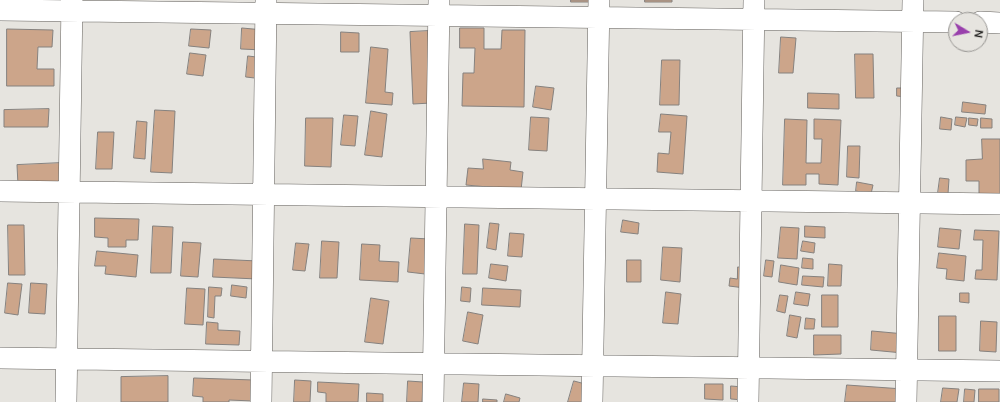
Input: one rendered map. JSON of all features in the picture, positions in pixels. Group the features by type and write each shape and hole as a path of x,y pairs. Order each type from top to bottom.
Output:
{"street":[{"path":"906,402 912,0"},
{"path":"0,10 72,5 753,10 912,22 948,22"},
{"path":"66,402 72,5"},
{"path":"261,402 266,7"},
{"path":"433,402 439,8"},
{"path":"592,402 598,9"},
{"path":"748,402 753,10"},
{"path":"988,22 1000,23"},
{"path":"0,190 1000,204"},
{"path":"0,358 1000,371"}],"building":[{"path":"571,0 592,0 592,2 571,2"},
{"path":"645,0 672,0 672,2 645,2"},
{"path":"242,28 264,30 263,50 241,49"},
{"path":"460,28 484,28 484,49 501,49 502,30 525,30 524,107 462,106 463,73 474,73 475,48 460,48"},
{"path":"7,29 53,30 52,47 38,47 37,69 54,69 54,86 7,86"},
{"path":"191,29 211,30 209,48 189,46"},
{"path":"428,31 431,103 413,104 410,32"},
{"path":"341,32 359,33 359,52 341,52"},
{"path":"781,37 796,38 793,73 779,73"},
{"path":"371,47 388,49 385,92 393,93 392,105 366,103"},
{"path":"190,53 206,55 203,76 187,74"},
{"path":"855,54 873,54 874,98 856,98"},
{"path":"248,56 265,58 263,79 246,77"},
{"path":"662,60 680,60 679,105 660,105"},
{"path":"536,86 554,88 551,110 533,107"},
{"path":"897,88 902,88 906,97 897,96"},
{"path":"808,93 839,94 839,109 808,108"},
{"path":"963,102 986,105 985,114 962,112"},
{"path":"49,109 48,127 4,127 4,110"},
{"path":"155,110 175,111 172,173 151,172"},
{"path":"371,111 387,114 382,157 365,155"},
{"path":"661,114 687,116 683,174 657,172 658,153 669,154 671,132 659,132"},
{"path":"344,115 358,116 355,146 341,145"},
{"path":"531,117 549,118 547,151 529,150"},
{"path":"941,117 952,119 951,130 940,129"},
{"path":"956,117 967,118 965,127 955,125"},
{"path":"306,118 333,118 331,167 305,166"},
{"path":"969,118 978,119 977,126 969,125"},
{"path":"981,118 992,119 992,128 981,128"},
{"path":"785,119 807,120 806,163 821,163 822,139 814,139 814,119 841,120 838,185 819,184 819,174 806,174 806,185 783,185"},
{"path":"137,121 147,122 145,159 134,158"},
{"path":"98,132 114,132 112,169 96,169"},
{"path":"982,139 1000,139 1000,194 979,194 979,181 966,181 966,160 982,159"},
{"path":"848,146 860,146 859,178 847,177"},
{"path":"483,159 511,162 510,170 523,172 521,190 466,185 468,168 483,169"},
{"path":"61,163 61,184 18,185 17,165"},
{"path":"940,178 949,179 948,194 938,193"},
{"path":"857,182 873,185 871,194 856,191"},
{"path":"95,218 139,219 138,240 126,240 126,247 108,247 108,238 95,237"},
{"path":"623,220 639,223 638,234 621,232"},
{"path":"490,223 499,224 496,250 487,248"},
{"path":"465,224 479,225 477,274 463,274"},
{"path":"8,225 24,225 25,275 9,275"},
{"path":"153,226 173,227 171,273 151,273"},
{"path":"805,226 825,227 825,238 805,237"},
{"path":"781,227 799,228 797,259 778,258"},
{"path":"940,228 961,230 959,249 938,247"},
{"path":"975,230 999,231 997,280 975,279 976,270 982,270 983,240 974,240"},
{"path":"510,233 524,234 522,257 508,256"},
{"path":"411,238 429,239 425,274 408,272"},
{"path":"322,241 339,242 337,278 320,278"},
{"path":"803,241 815,243 814,253 801,251"},
{"path":"183,242 201,243 198,277 181,276"},
{"path":"296,243 309,244 305,271 293,270"},
{"path":"362,244 380,245 379,261 399,262 398,282 360,280"},
{"path":"663,247 682,248 680,282 661,280"},
{"path":"97,251 138,255 136,277 105,274 106,266 95,266"},
{"path":"939,253 966,256 964,281 946,279 947,269 937,268"},
{"path":"803,258 813,259 813,269 802,268"},
{"path":"214,259 258,261 257,279 213,277"},
{"path":"627,260 641,260 641,282 627,282"},
{"path":"766,260 774,261 772,277 764,276"},
{"path":"491,264 508,266 506,281 489,278"},
{"path":"829,264 842,265 841,286 828,286"},
{"path":"781,265 799,268 797,285 779,282"},
{"path":"738,267 747,268 745,288 729,286 730,278 737,279"},
{"path":"803,276 824,277 823,287 802,285"},
{"path":"8,283 22,284 18,315 5,313"},
{"path":"31,283 47,284 45,314 29,313"},
{"path":"232,285 247,287 246,298 231,296"},
{"path":"209,287 222,288 221,296 215,296 214,318 208,317"},
{"path":"462,287 471,288 470,302 461,301"},
{"path":"187,288 205,289 203,325 185,324"},
{"path":"483,288 521,290 520,307 482,305"},
{"path":"666,292 681,294 678,324 663,323"},
{"path":"796,292 810,294 808,306 794,304"},
{"path":"960,293 969,293 969,303 960,302"},
{"path":"780,295 788,296 785,313 777,311"},
{"path":"822,295 838,295 838,327 822,327"},
{"path":"371,298 389,301 383,344 365,342"},
{"path":"468,312 483,315 478,344 463,341"},
{"path":"790,315 801,317 797,338 787,336"},
{"path":"939,316 956,316 956,351 939,351"},
{"path":"806,318 815,319 814,329 805,329"},
{"path":"981,321 997,322 996,352 980,351"},
{"path":"207,322 218,323 218,330 240,331 239,345 206,344"},
{"path":"872,331 905,334 903,353 871,350"},
{"path":"814,335 841,335 841,354 814,355"},
{"path":"168,376 168,402 121,402 121,377"},
{"path":"194,378 254,380 253,401 229,400 229,402 203,402 203,397 193,396"},
{"path":"295,380 311,381 310,402 294,402"},
{"path":"408,381 423,382 422,402 407,402"},
{"path":"574,381 589,385 584,402 568,402"},
{"path":"318,382 359,384 358,402 326,402 326,393 318,392"},
{"path":"464,383 479,384 478,402 462,402"},
{"path":"705,384 723,384 723,400 705,399"},
{"path":"847,385 903,389 902,402 845,402"},
{"path":"731,386 743,387 743,400 731,399"},
{"path":"943,388 959,389 957,402 941,402"},
{"path":"965,389 975,390 974,402 964,402"},
{"path":"979,389 999,389 999,402 979,402"},
{"path":"367,393 383,394 383,402 367,402"},
{"path":"506,394 520,398 519,402 504,402"},
{"path":"483,399 497,400 497,402 483,402"}]}
